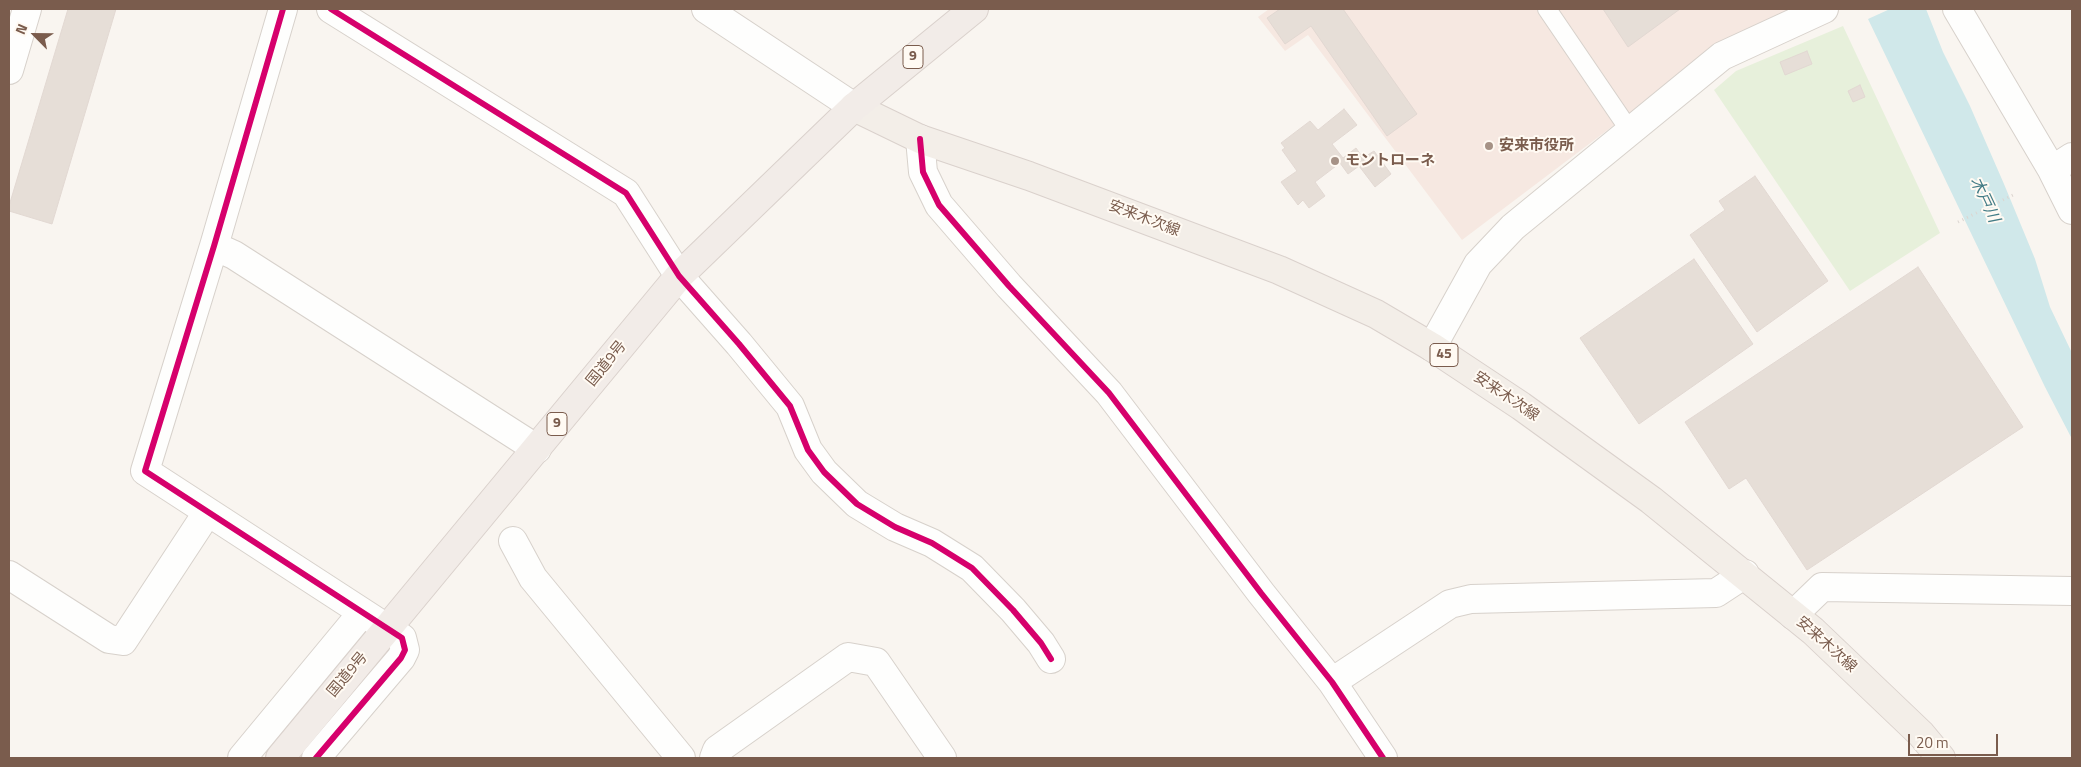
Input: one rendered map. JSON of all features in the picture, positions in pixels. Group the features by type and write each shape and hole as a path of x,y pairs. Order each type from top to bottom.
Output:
{"highway":[{"name":"国道9号","path":"280,758 679,276 854,106 974,9"}],"main road":[{"name":"安来木次線","path":"854,106 920,139 1029,176 1279,270 1376,314 1432,347 1522,406 1651,500 1745,574 1813,631 1921,734 1941,758"}],"street":[{"path":"9,70 27,9"},
{"path":"283,9 214,246 145,471 387,628 402,638 405,643 402,658 316,758"},
{"path":"331,9 626,193 679,276 790,406 808,450 824,472 857,504 895,527 932,543 972,568 1013,610 1041,643 1051,659"},
{"path":"706,9 854,106"},
{"path":"1432,347 1478,264 1513,227 1722,56 1824,9"},
{"path":"1957,9 2062,164 2072,210"},
{"path":"920,139 923,172 939,205 1009,286 1109,392 1261,593 1332,682 1383,758"},
{"path":"214,246 234,255 537,449"},
{"path":"9,575 109,639 123,641 208,513"},
{"path":"513,541 533,578 681,758"},
{"path":"1332,682 1450,604 1471,599 1716,593 1745,574"},
{"path":"1793,615 1822,587 2072,591"},
{"path":"242,758 362,613"},
{"path":"714,758 717,750 848,657 876,662 942,758"}],"lane":[{"path":"1547,9 1630,131"}],"path":[{"path":"1958,222 2013,195"}],"shaded area":[{"name":"安来市役所","path":"1269,9 1798,9 1724,42 1462,240 1308,35 1285,51 1258,17"}],"green space":[{"path":"1843,26 1940,233 1850,291 1714,90 1736,71"}],"water":[{"name":"木戸川","path":"1890,9 1926,9 1943,52 1970,106 2004,184 2035,259 2050,307 2072,353 2072,439 2045,387 1868,19"}],"building":[{"path":"68,9 116,9 52,224 9,211 9,206"},
{"path":"1280,9 1343,9 1417,114 1387,136 1311,26 1285,44 1267,18"},
{"path":"1603,9 1680,9 1628,47"},
{"path":"1807,51 1812,64 1785,75 1780,62"},
{"path":"1860,85 1865,97 1853,102 1848,91"},
{"name":"モントローネ","path":"1344,109 1357,125 1332,144 1343,158 1356,148 1363,158 1374,151 1391,174 1375,187 1359,166 1348,174 1340,163 1315,182 1325,196 1309,208 1303,200 1298,205 1281,182 1297,171 1282,150 1285,148 1281,143 1310,121 1318,130"},
{"path":"1755,176 1828,281 1757,332 1690,235 1725,210 1719,201"},
{"path":"1694,259 1753,344 1639,424 1580,338"},
{"path":"1918,267 2023,427 1807,570 1746,478 1729,489 1685,422"}],"cycle path":[{"path":"283,9 214,246 145,471 402,638 405,650 401,658 316,758"},
{"path":"331,9 626,193 679,276 790,406 808,450 824,472 857,504 895,527 932,543 972,568 1013,610 1041,643 1051,659"},
{"path":"920,139 923,172 939,205 1009,286 1109,393 1261,593 1332,682 1383,758"}],"place":[{"name":"安来市役所","path":"1489,146"},
{"name":"モントローネ","path":"1335,161"}]}
